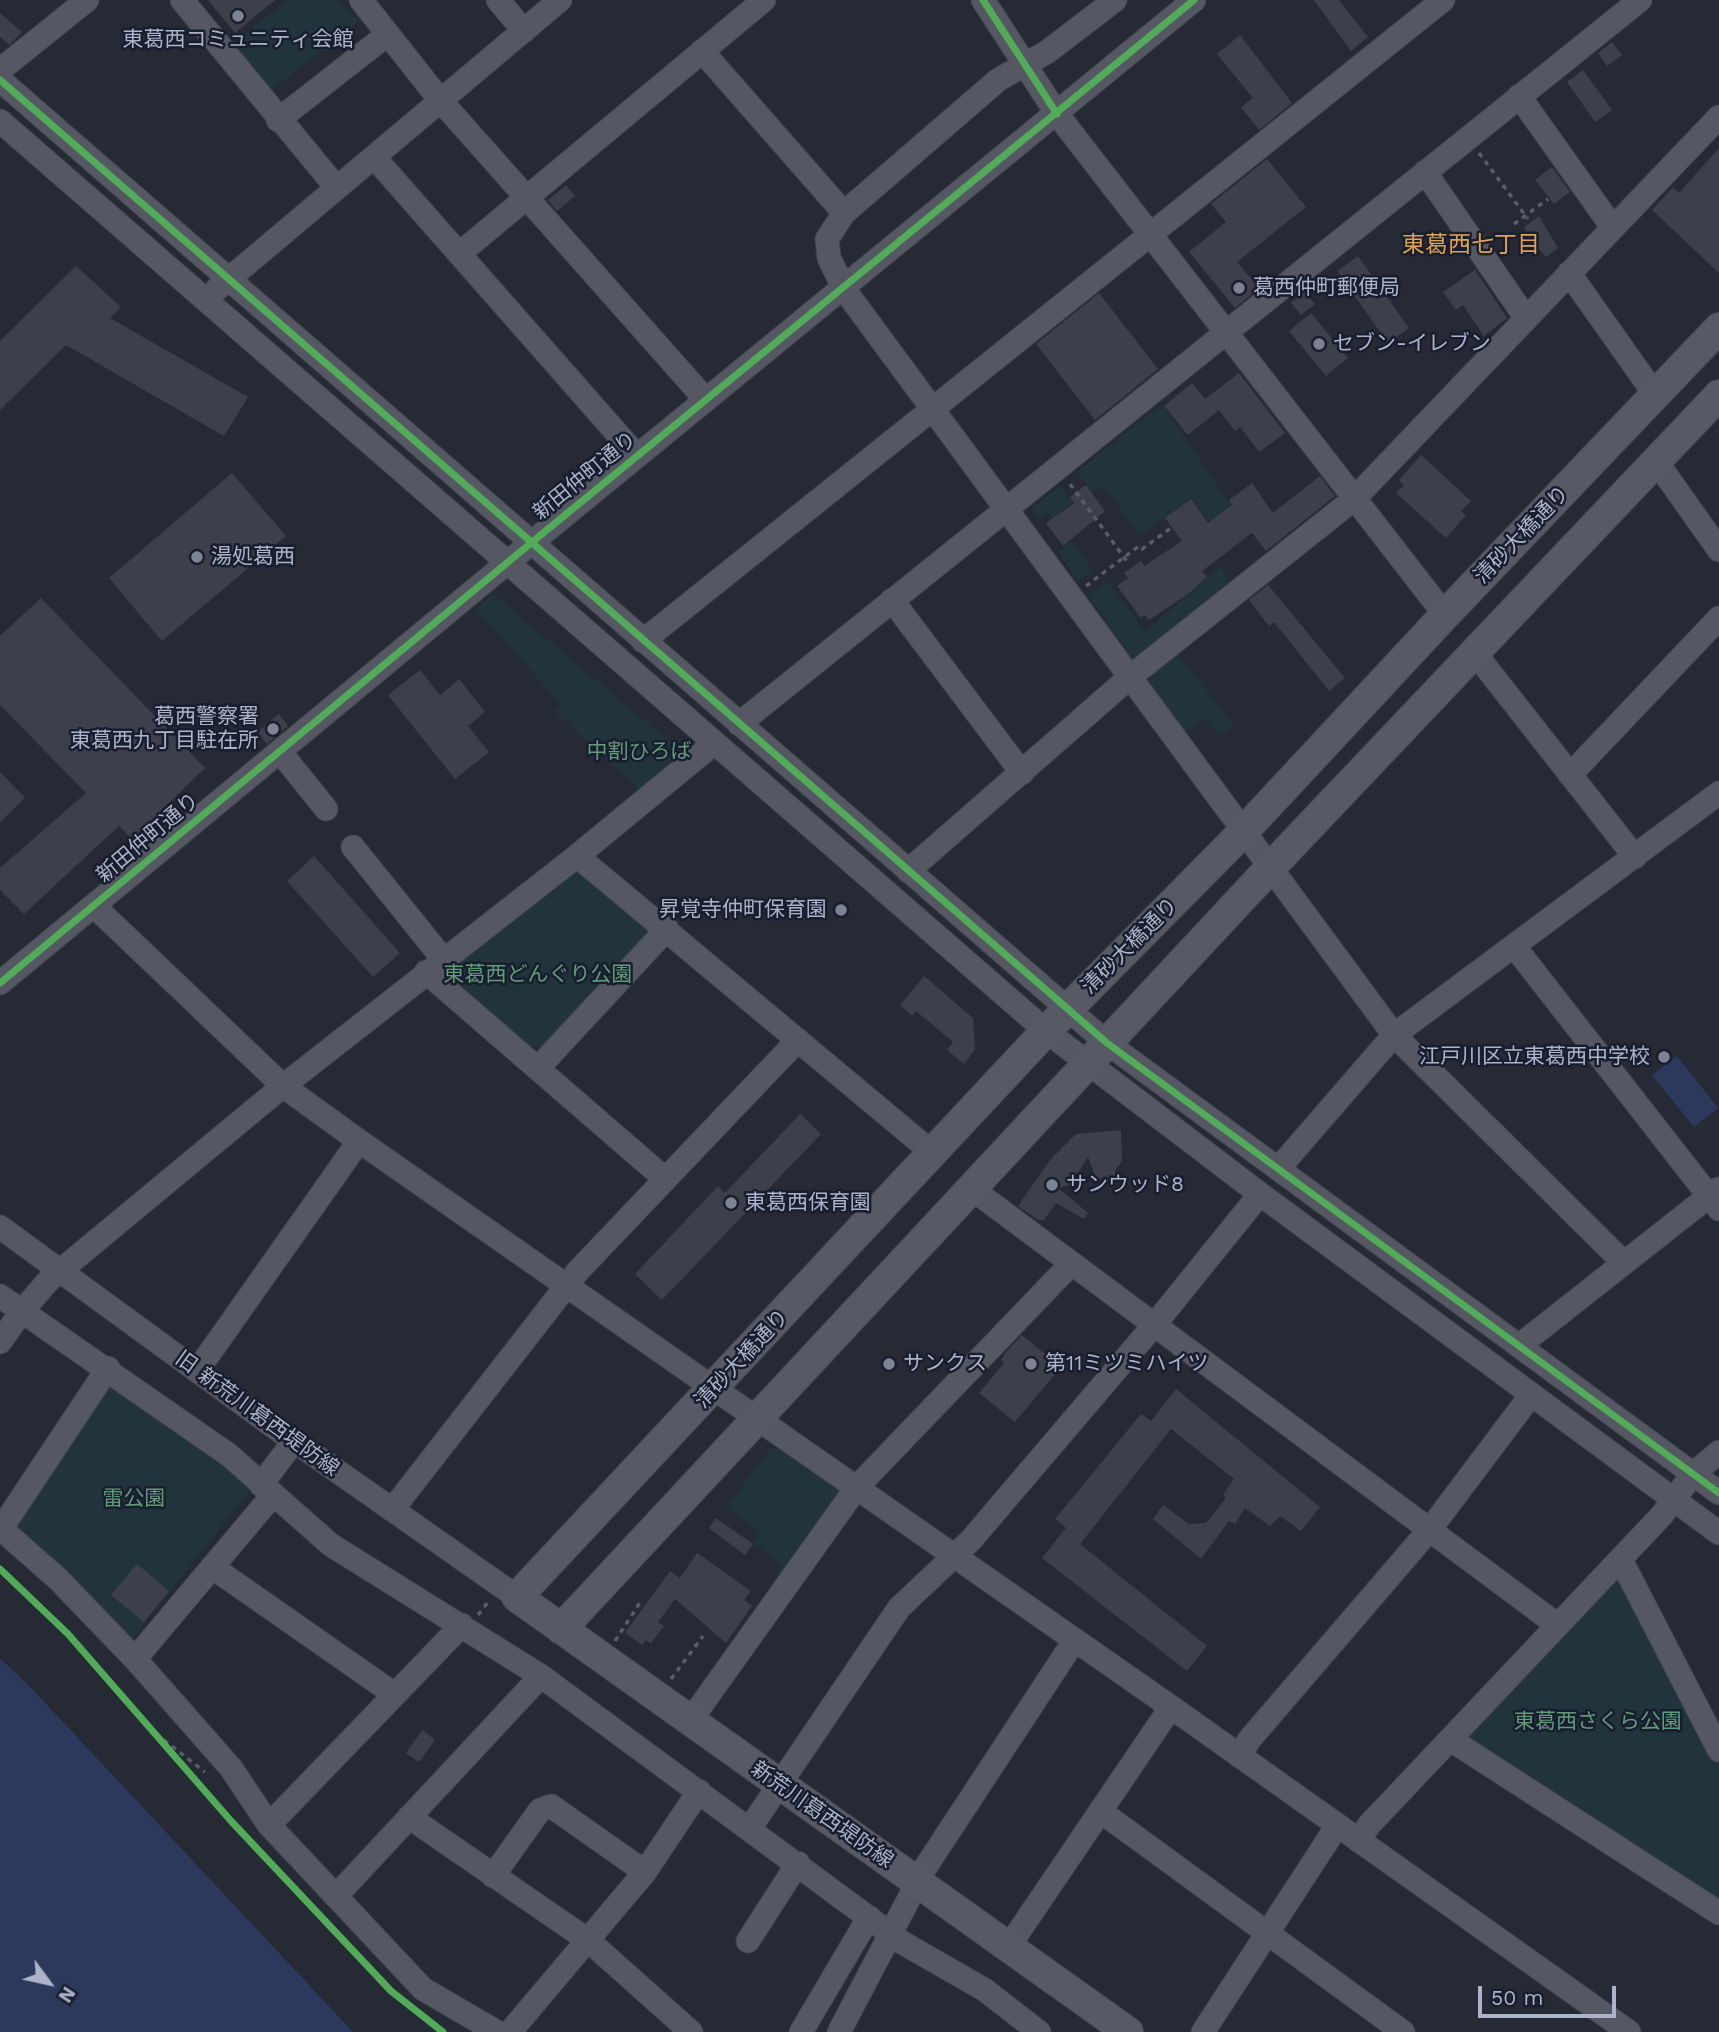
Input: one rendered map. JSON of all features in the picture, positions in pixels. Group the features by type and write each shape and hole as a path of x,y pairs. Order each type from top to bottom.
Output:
{"main road":[{"name":"清砂大橋通り","path":"505,1596 715,1388 1046,1031 1243,832 1445,615 1719,328"},
{"path":"561,1629 1270,868 1719,395"},
{"name":"新荒川葛西堤防線","path":"505,1596 561,1629 1128,2032"}],"street":[{"path":"0,70 87,0"},
{"path":"182,0 278,120 336,187"},
{"path":"361,0 440,100 706,400"},
{"path":"498,0 524,31"},
{"path":"205,300 560,0"},
{"path":"459,254 764,0"},
{"path":"983,0 1057,114 1445,615"},
{"path":"1115,0 1047,52 998,80 845,213 827,239 829,258 844,289 1394,1035 1623,1263"},
{"name":"新田仲町通り","path":"0,983 531,543 1194,0"},
{"path":"643,641 1443,0"},
{"path":"739,724 1640,0"},
{"path":"278,120 388,34"},
{"path":"702,51 845,213"},
{"path":"0,80 1107,1043 1719,1493"},
{"path":"1519,96 1613,228"},
{"path":"908,871 1130,677 1354,499 1719,117"},
{"path":"0,121 712,744 1087,1065 1719,1533"},
{"path":"374,157 637,456"},
{"path":"1425,172 1526,318"},
{"path":"1569,273 1656,396"},
{"path":"1656,461 1719,550"},
{"path":"892,600 1022,773"},
{"path":"1570,775 1719,618"},
{"path":"1474,652 1635,857"},
{"path":"0,1342 22,1311 60,1272 283,1086 577,856 712,744"},
{"path":"281,752 326,809"},
{"path":"1278,1169 1394,1035 1719,793"},
{"path":"353,847 435,965 538,1068 664,1178"},
{"path":"577,856 934,1154"},
{"path":"94,906 283,1086 1171,1707 1629,2032"},
{"path":"538,1068 667,929"},
{"path":"1514,946 1715,1198 1623,1263 1520,1345"},
{"path":"393,1510 567,1285 664,1178 797,1041"},
{"path":"197,1371 359,1141"},
{"path":"972,1189 1431,1528 1556,1624"},
{"path":"750,1828 899,1608 971,1540 1155,1324 1260,1194"},
{"name":"旧 新荒川葛西堤防線","path":"0,1227 393,1510 505,1596"},
{"path":"680,1714 857,1487 1072,1264"},
{"path":"0,1296 108,1368 229,1455 331,1545 469,1622 799,1863 891,1934 985,1990 1039,2032"},
{"path":"108,1368 1,1529 58,1579 135,1659 232,1768 269,1825 423,1989 497,2032"},
{"path":"1239,1756 1249,1740 1431,1528 1531,1395"},
{"path":"135,1659 212,1567 266,1490 294,1441"},
{"path":"1359,1841 1369,1825 1451,1740 1556,1624 1621,1560 1675,1500 1693,1474 1719,1452"},
{"path":"1621,1560 1719,1750"},
{"path":"212,1567 394,1694"},
{"path":"269,1825 394,1694 469,1622"},
{"path":"839,2032 917,1882 1074,1640"},
{"path":"335,1896 541,1676"},
{"path":"1009,1946 1171,1707"},
{"path":"1451,1740 1719,1913"},
{"path":"510,2032 645,1872 699,1791"},
{"path":"492,1876 540,1810 551,1806 645,1872"},
{"path":"1100,1811 1403,2032"},
{"path":"408,1818 589,1941 691,2032"},
{"path":"1203,2032 1337,1826"},
{"path":"748,1941 799,1863"},
{"path":"801,2032 869,1917"}],"path":[{"path":"1480,155 1527,218"},
{"path":"1514,224 1527,218 1548,199"},
{"path":"1058,468 1129,564"},
{"path":"1071,598 1139,546 1142,549 1171,528"},
{"path":"0,1569 68,1634 231,1821 391,1991 443,2032"},
{"path":"469,1622 505,1596"},
{"path":"607,1640 613,1643 641,1601"},
{"path":"680,1714 680,1689 668,1682 703,1636"}],"green space":[{"path":"287,0 338,0 359,21 268,93 233,44"},
{"path":"1162,404 1231,506 1209,522 1191,499 1139,536 1110,493 1099,487 1092,492 1077,472"},
{"path":"1060,486 1073,502 1053,518 1048,512 1039,519 1031,509"},
{"path":"1072,542 1093,571 1078,581 1058,552"},
{"path":"1220,567 1232,583 1137,658 1132,657 1088,595 1108,581 1145,632"},
{"name":"中割ひろば","path":"493,594 682,752 640,790 554,711 560,703 476,609"},
{"path":"1177,653 1234,725 1219,736 1203,718 1185,734 1149,683 1152,672"},
{"name":"東葛西どんぐり公園","path":"580,867 654,930 552,1048 530,1047 457,985 460,960"},
{"name":"雷公園","path":"111,1384 255,1484 133,1638 122,1636 17,1533 16,1524"},
{"path":"771,1448 783,1449 842,1490 785,1580 776,1574 782,1565 753,1543 760,1533 726,1507"},
{"name":"東葛西さくら公園","path":"1616,1574 1719,1760 1719,1906 1462,1740"}],"water":[{"path":"1677,1056 1718,1108 1694,1127 1652,1075"},
{"path":"0,1658 34,1691 353,2032 0,2032"}],"building":[{"name":"東葛西コミュニティ会館","path":"208,0 275,0 235,33"},
{"path":"1314,0 1339,0 1368,37 1351,51"},
{"path":"0,13 22,32 9,45 0,37"},
{"path":"1240,35 1292,103 1259,130 1241,107 1253,98 1217,54"},
{"path":"1612,42 1622,55 1607,66 1598,53"},
{"path":"1583,70 1612,110 1595,122 1567,82"},
{"path":"1719,148 1719,273 1652,210 1673,187 1679,193"},
{"path":"1267,159 1306,207 1237,262 1259,288 1235,308 1189,252 1226,222 1211,204"},
{"path":"1552,167 1570,192 1554,204 1535,180"},
{"path":"566,185 575,196 557,211 548,200"},
{"path":"1539,216 1558,248 1546,257 1523,232 1526,230 1524,227"},
{"path":"1358,256 1409,328 1388,343 1337,271"},
{"path":"76,266 121,307 110,318 248,397 224,436 66,345 0,410 0,341"},
{"path":"1475,270 1507,318 1484,336 1463,305 1456,310 1443,292"},
{"path":"1304,291 1315,304 1301,315 1291,303"},
{"path":"1099,293 1158,369 1095,420 1036,344"},
{"path":"1311,313 1348,358 1326,376 1289,331"},
{"path":"1239,373 1285,433 1259,452 1240,427 1235,431 1219,410 1188,435 1164,406 1192,383 1205,399"},
{"path":"1421,455 1471,501 1461,511 1466,515 1446,538 1396,493 1404,485 1399,480"},
{"name":"湯処葛西","path":"232,473 286,536 162,641 109,578"},
{"path":"1320,476 1335,496 1266,551 1252,533 1202,571 1207,577 1188,594 1149,620 1145,615 1141,618 1117,586 1128,578 1124,573 1141,561 1144,566 1182,541 1165,518 1191,499 1208,523 1232,505 1229,500 1252,483 1273,513"},
{"path":"1086,485 1105,511 1063,546 1046,523 1074,503 1070,497"},
{"path":"1268,585 1345,678 1329,691 1274,622 1269,626 1249,600"},
{"path":"41,598 205,768 132,839 119,826 24,914 0,890 0,868 86,793 0,705 0,636"},
{"path":"420,670 440,695 459,679 485,712 468,726 489,752 455,779 388,695"},
{"name":"葛西警察署 東葛西九丁目駐在所","path":"279,714 288,726 267,744 257,732"},
{"path":"0,772 25,798 0,822"},
{"path":"314,856 400,953 373,977 287,881"},
{"path":"924,976 973,1018 975,1049 964,1064 947,1050 953,1042 916,1011 912,1016 900,1005"},
{"path":"800,1114 821,1134 662,1300 635,1274 718,1186 725,1193"},
{"path":"1121,1130 1122,1161 1115,1170 1116,1177 1096,1179 1088,1157 1070,1185 1058,1188 1088,1213 1084,1219 1056,1203 1044,1220 1038,1220 1018,1206 1050,1160 1076,1134"},
{"path":"1022,1335 1061,1367 1015,1422 979,1393 1004,1363 1001,1360 1006,1352"},
{"path":"1176,1389 1320,1507 1301,1531 1280,1516 1270,1526 1245,1508 1235,1524 1229,1521 1201,1559 1153,1519 1163,1505 1189,1524 1206,1523 1226,1498 1223,1495 1234,1479 1171,1429 1080,1544 1207,1646 1187,1671 1042,1558 1066,1528 1055,1519 1141,1414 1151,1421"},
{"path":"716,1518 753,1544 745,1555 709,1528"},
{"path":"697,1553 751,1591 744,1600 752,1606 726,1643 675,1599 658,1622 664,1626 651,1643 646,1640 642,1645 625,1633 670,1571 680,1578"},
{"path":"137,1564 169,1591 144,1622 111,1595"},
{"path":"422,1730 435,1740 419,1762 406,1753"}],"cycle path":[{"path":"983,0 1057,114"},
{"path":"0,983 531,543 1194,0"},
{"path":"0,80 1107,1043 1719,1493"},
{"path":"0,1569 68,1634 231,1821 391,1991 443,2032"}],"place":[{"name":"東葛西コミュニティ会館","path":"238,16"},
{"name":"葛西仲町郵便局","path":"1239,288"},
{"name":"セブン-イレブン","path":"1319,344"},
{"name":"湯処葛西","path":"197,557"},
{"name":"葛西警察署 東葛西九丁目駐在所","path":"273,729"},
{"name":"昇覚寺仲町保育園","path":"841,910"},
{"name":"江戸川区立東葛西中学校","path":"1664,1057"},
{"name":"サンウッド8","path":"1052,1185"},
{"name":"東葛西保育園","path":"731,1203"},
{"name":"サンクス","path":"889,1364"},
{"name":"第11ミツミハイツ","path":"1031,1364"}],"district":[{"name":"東葛西七丁目","path":"1471,245"}]}
